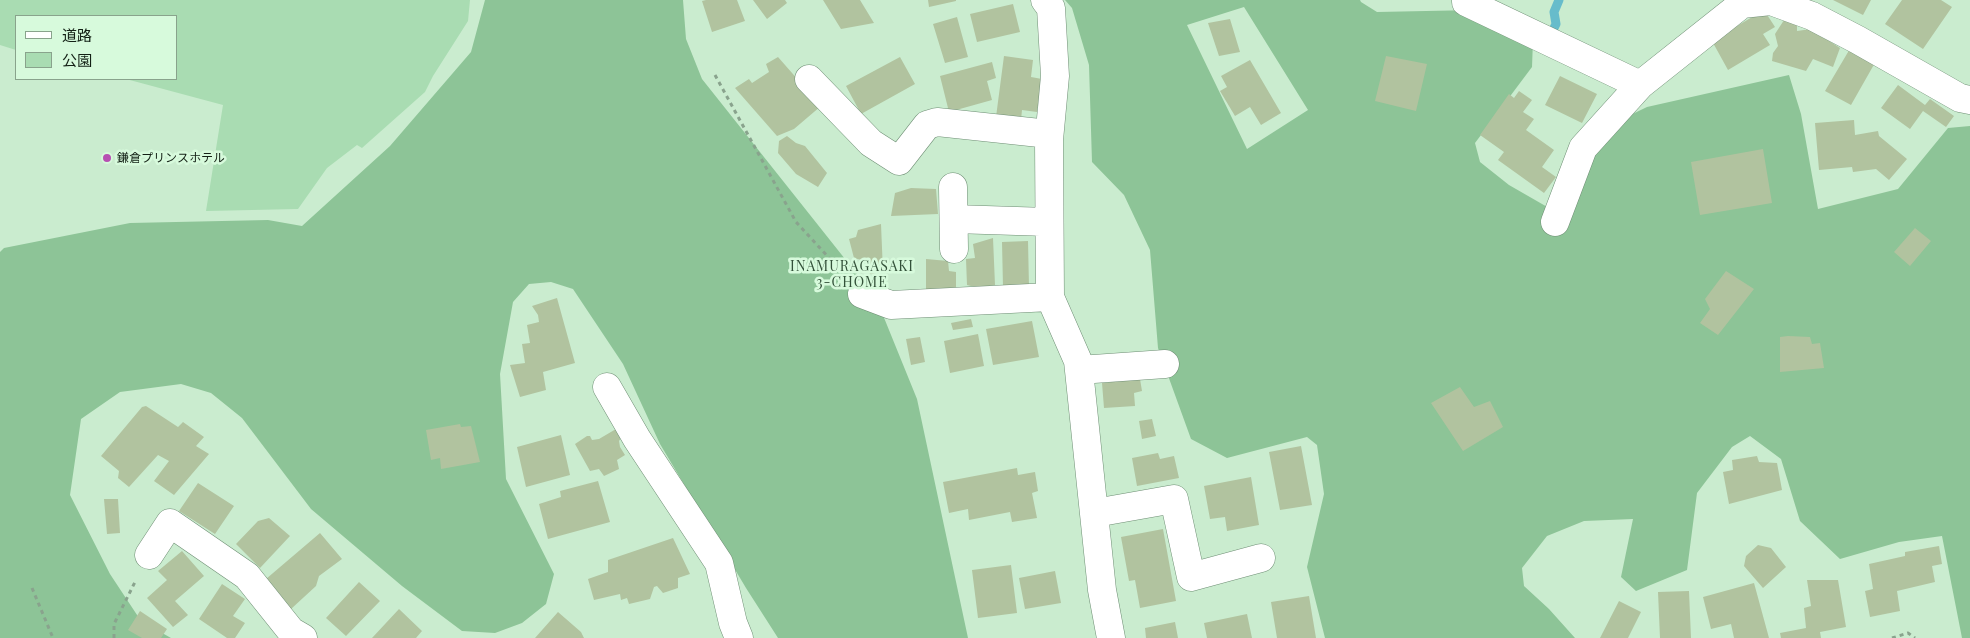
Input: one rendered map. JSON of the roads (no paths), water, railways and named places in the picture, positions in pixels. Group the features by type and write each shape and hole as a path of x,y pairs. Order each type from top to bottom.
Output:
{"street":[{"path":"1045,0 1050,8 1056,76 1049,134 1048,222 1050,297 1078,361 1102,590 1111,638"},
{"path":"1466,0 1466,2 1640,86"},
{"path":"1555,222 1583,148 1640,86 1741,2 1771,1 1812,16 1960,98 1970,100"},
{"path":"809,79 870,143 899,161 927,125 937,122 1049,134"},
{"path":"953,186 954,249"},
{"path":"954,219 1048,222"},
{"path":"862,294 891,305 1050,297"},
{"path":"1079,370 1165,364"},
{"path":"607,388 637,439 719,562 739,638"},
{"path":"1095,513 1174,499 1191,577 1261,558"},
{"path":"148,554 170,523 247,576 291,631 303,638"}],"waterway":[{"path":"1551,34 1556,24 1554,12 1559,0"}],"place":[{"name":"鎌倉プリンスホテル","path":"107,158"}],"district":[{"name":"INAMURAGASAKI 3-CHOME","path":"852,276"}]}
